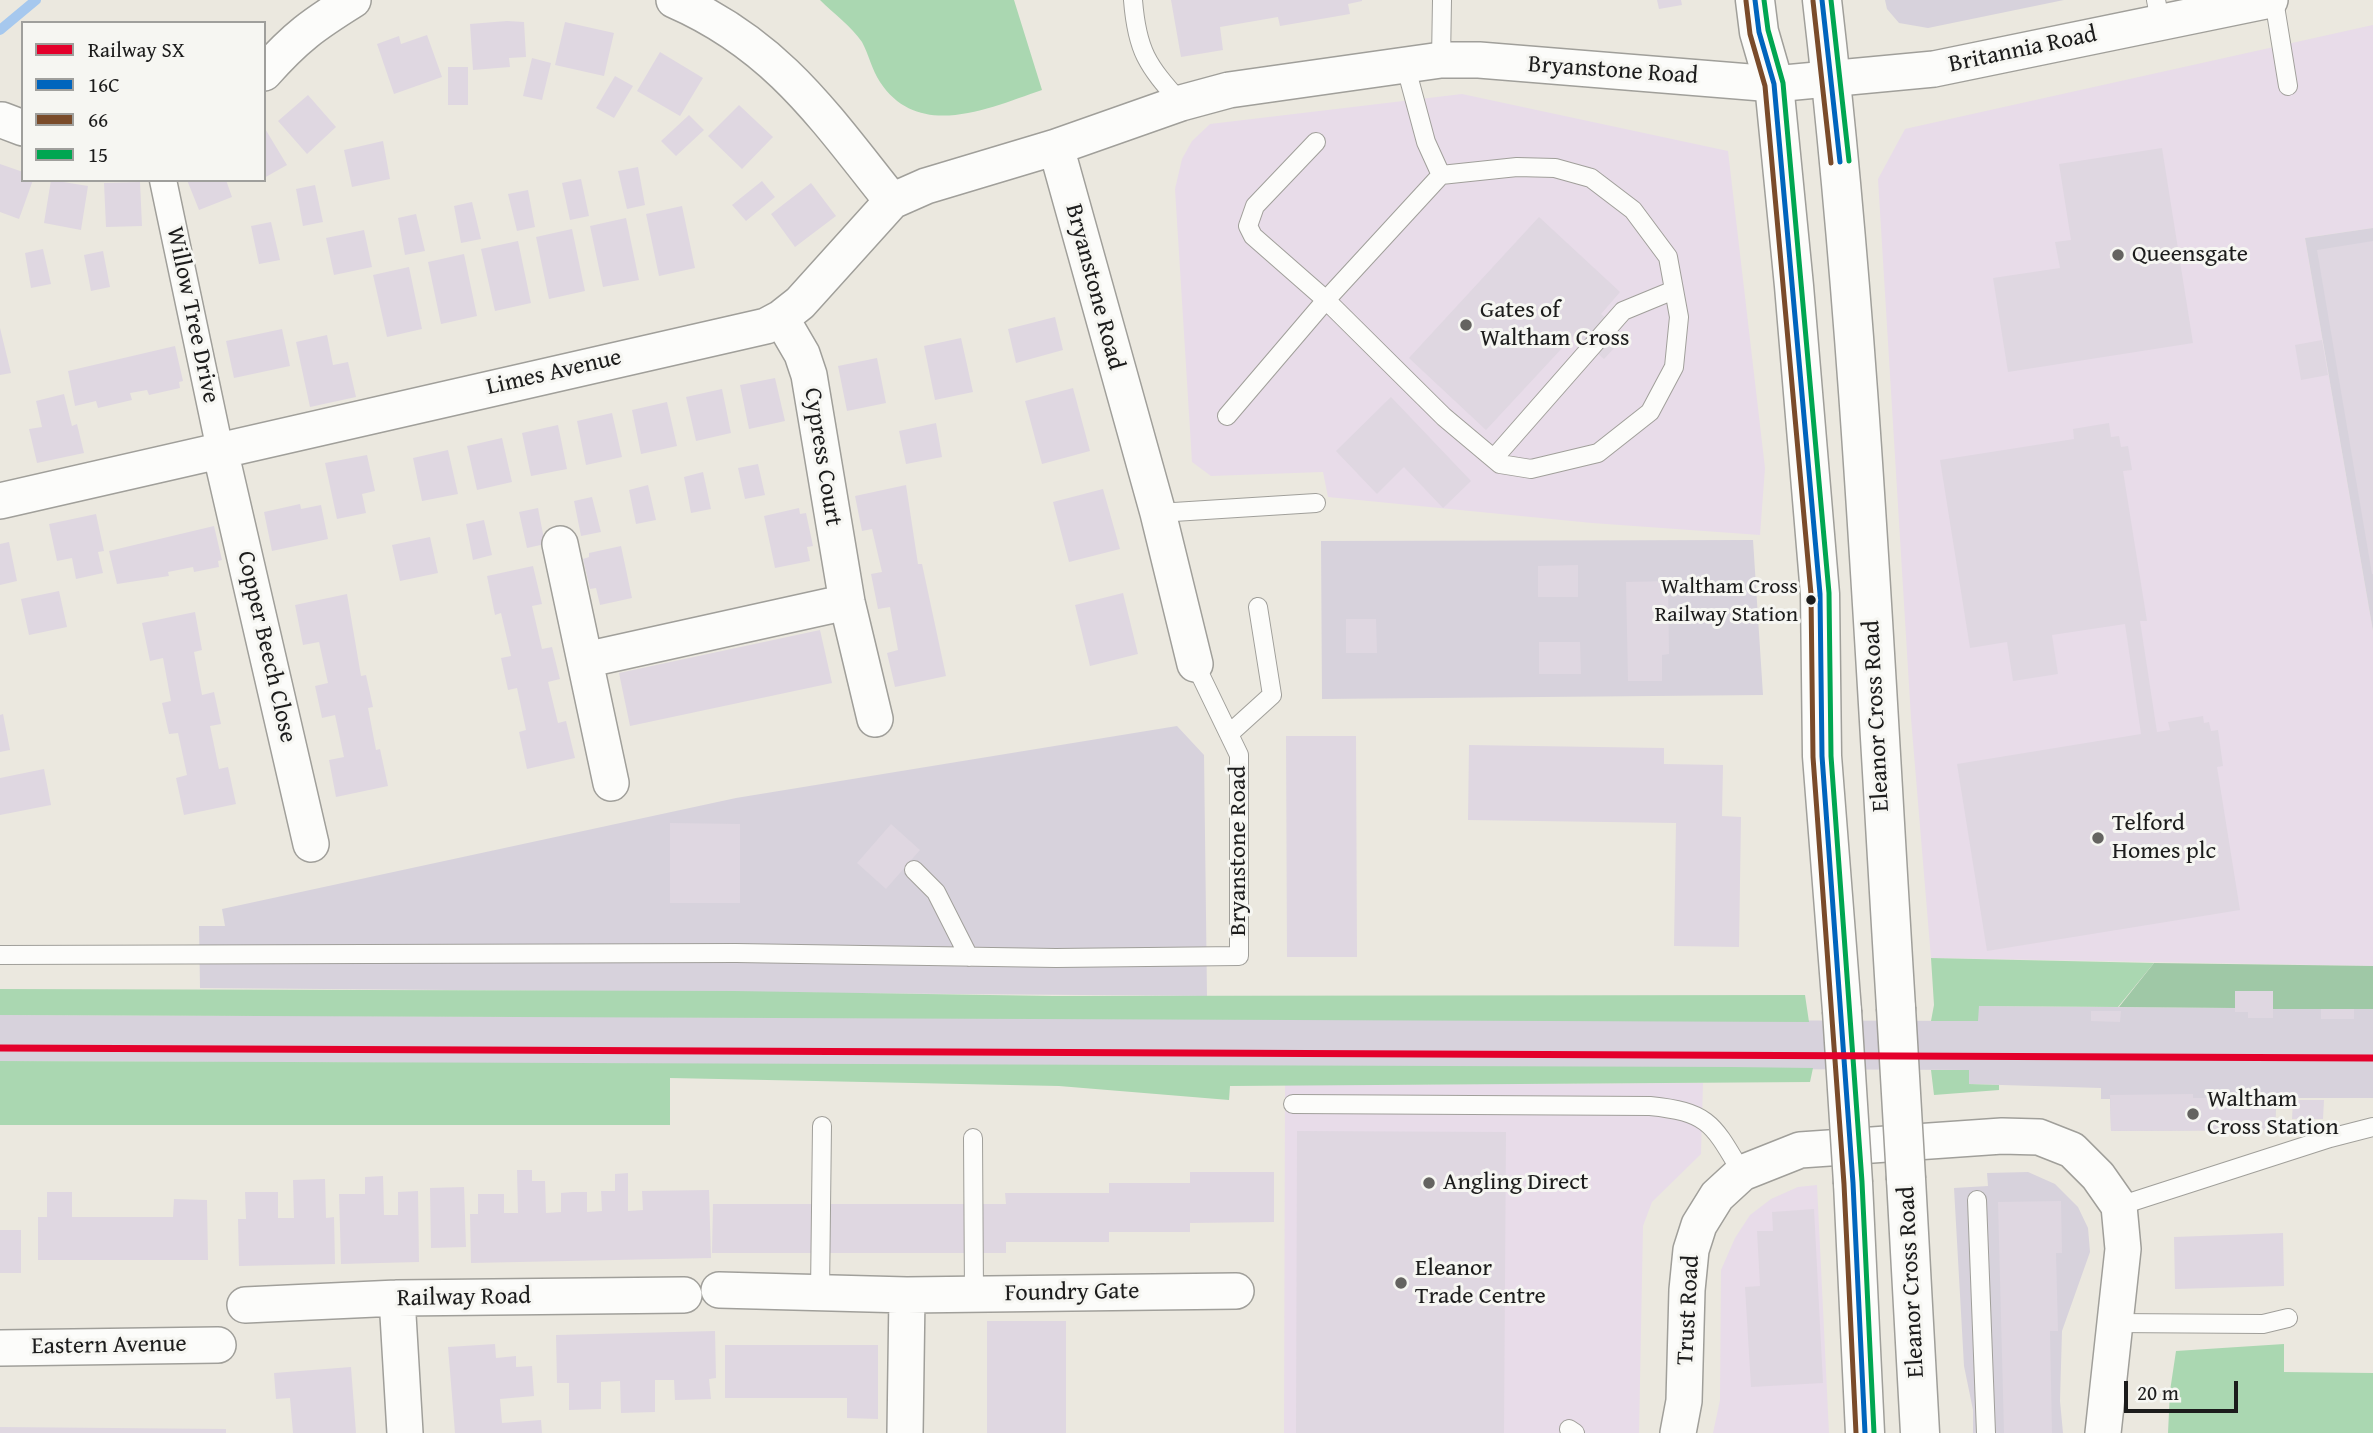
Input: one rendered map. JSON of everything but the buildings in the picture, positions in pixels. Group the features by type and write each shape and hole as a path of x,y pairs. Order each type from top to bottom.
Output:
{"main road":[{"path":"1755,0 1759,32 1774,84 1820,594 1822,756 1853,1183 1865,1433"},
{"name":"Eleanor Cross Road","path":"1822,0 1855,340 1920,1433"}],"street":[{"path":"266,71 289,44 318,20 353,0"},
{"path":"674,0 729,28 780,66 817,107 892,201"},
{"name":"Britannia Road","path":"1774,84 1934,69 2158,10 2272,0"},
{"name":"Bryanstone Road","path":"1195,664 1158,513 1056,147 1181,103 1229,90 1441,60 1774,84"},
{"name":"Limes Avenue","path":"0,501 547,373 750,331 781,318 800,303 892,201 926,186 1056,147"},
{"name":"Willow Tree Drive","path":"163,182 220,450"},
{"name":"Cypress Court","path":"781,318 802,354 808,375 847,602 875,719"},
{"name":"Copper Beech Close","path":"220,450 311,845"},
{"path":"560,544 611,783"},
{"path":"585,660 847,602"},
{"name":"Trust Road","path":"1678,1433 1684,1401 1687,1290 1691,1251 1699,1225 1717,1196 1742,1173 1800,1150 1874,1142 2002,1136 2039,1137 2072,1150 2098,1175 2119,1206"},
{"path":"2103,1433 2123,1249 2119,1206"},
{"name":"Foundry Gate","path":"719,1290 907,1295 1236,1291"},
{"name":"Railway Road","path":"245,1305 397,1298 684,1295"},
{"path":"905,1433 907,1295"},
{"path":"397,1298 405,1433"},
{"name":"Eastern Avenue","path":"0,1348 218,1345"}],"lane":[{"path":"1133,0 1138,41 1145,59 1181,103"},
{"path":"1441,60 1443,0"},
{"path":"2272,0 2288,86"},
{"path":"1405,64 1426,142 1441,175"},
{"path":"1227,416 1326,300 1441,175 1517,167 1555,168 1591,178 1633,210 1668,257 1679,317 1674,367 1650,412 1598,453 1531,469 1500,464 1444,417 1326,300 1253,236 1248,226 1255,206 1316,142"},
{"path":"1494,458 1623,311 1674,290"},
{"path":"1158,513 1316,503"},
{"path":"1229,734 1272,695 1258,607"},
{"name":"Bryanstone Road","path":"969,957 1239,956 1239,755 1195,664"},
{"path":"0,955 736,953 969,957 936,892 914,870"},
{"path":"1293,1104 1650,1106 1680,1109 1702,1117 1716,1131 1742,1173"},
{"path":"820,1293 822,1126"},
{"path":"2119,1206 2330,1138 2373,1127"},
{"path":"974,1138 974,1294"},
{"path":"1977,1199 1986,1433"},
{"path":"2113,1323 2263,1325 2288,1318"}],"shaded area":[{"path":"1885,0 2064,0 1928,28 1899,23 1887,9"},
{"path":"2373,25 2373,228 2305,238 2373,631 2373,966 1931,958 1911,718 1878,179 1905,129"},
{"name":"Gates of Waltham Cross","path":"1462,94 1728,151 1765,468 1760,535 1592,523 1328,497 1323,472 1211,476 1192,462 1175,189 1182,159 1192,141 1210,124"},
{"path":"2373,228 2373,631 2305,238"},
{"path":"1753,540 1763,695 1322,699 1321,541"},
{"path":"1177,726 1204,755 1207,996 200,988 199,926 225,926 222,909 736,798"},
{"path":"2235,991 2273,991 2274,1009 2373,1009 2373,1098 2276,1098 2275,1130 2111,1131 2110,1099 2101,1099 2101,1088 1969,1084 1968,1070 0,1061 0,1015 1978,1021 1978,1006 2235,1008"},
{"path":"1703,1083 1701,1154 1652,1202 1643,1226 1639,1433 1284,1433 1285,1085"},
{"path":"2028,1172 2055,1184 2078,1207 2088,1228 2090,1252 2062,1331 2060,1401 2063,1433 1973,1433 1973,1410 1964,1366 1954,1188 1988,1186 1987,1173"},
{"path":"1817,1185 1829,1433 1713,1433 1720,1400 1721,1270 1735,1238 1750,1215 1771,1199 1798,1187"}],"green space":[{"path":"820,0 1014,0 1042,90 1000,105 956,115 914,111 896,100 880,82 862,42"},
{"path":"1931,958 2154,963 2118,1007 1979,1006 1978,1021 1931,1021 1934,1005"},
{"path":"2154,963 2373,966 2373,1009 2273,1009 2272,991 2236,991 2235,1008 2119,1007"},
{"path":"0,989 734,991 1053,996 1805,995 1809,1022 0,1015"},
{"path":"0,1061 1813,1068 1810,1082 1230,1086 1229,1100 1059,1086 670,1078 670,1125 0,1125"},
{"path":"1931,1070 1969,1070 1969,1084 1999,1085 1999,1090 1934,1095"},
{"path":"2284,1344 2284,1372 2373,1373 2373,1433 2168,1433 2176,1351"}],"waterway":[{"path":"0,30 36,0"}],"rail line":[{"name":"SX","path":"0,1048 2373,1058"}],"transit line":[{"name":"16C","path":"1755,0 1759,32 1774,84 1820,594 1822,756 1853,1183 1865,1433"},
{"name":"15","path":"1764,0 1768,30 1783,83 1829,593 1831,756 1862,1182 1874,1433"},
{"name":"16C","path":"1822,0 1840,162"},
{"name":"15","path":"1831,0 1849,161"},
{"name":"66","path":"1746,1 1750,34 1765,86 1811,594 1813,757 1844,1184 1856,1433"},
{"name":"66","path":"1813,1 1831,163"}],"place":[{"name":"Queensgate","path":"2118,255"},
{"name":"Gates of Waltham Cross","path":"1466,325"},
{"name":"Waltham Cross Railway Station","path":"1811,600"},
{"name":"Telford Homes plc","path":"2098,838"},
{"name":"Waltham Cross Station","path":"2193,1114"},
{"name":"Angling Direct","path":"1429,1183"},
{"name":"Eleanor Trade Centre","path":"1401,1283"}]}
